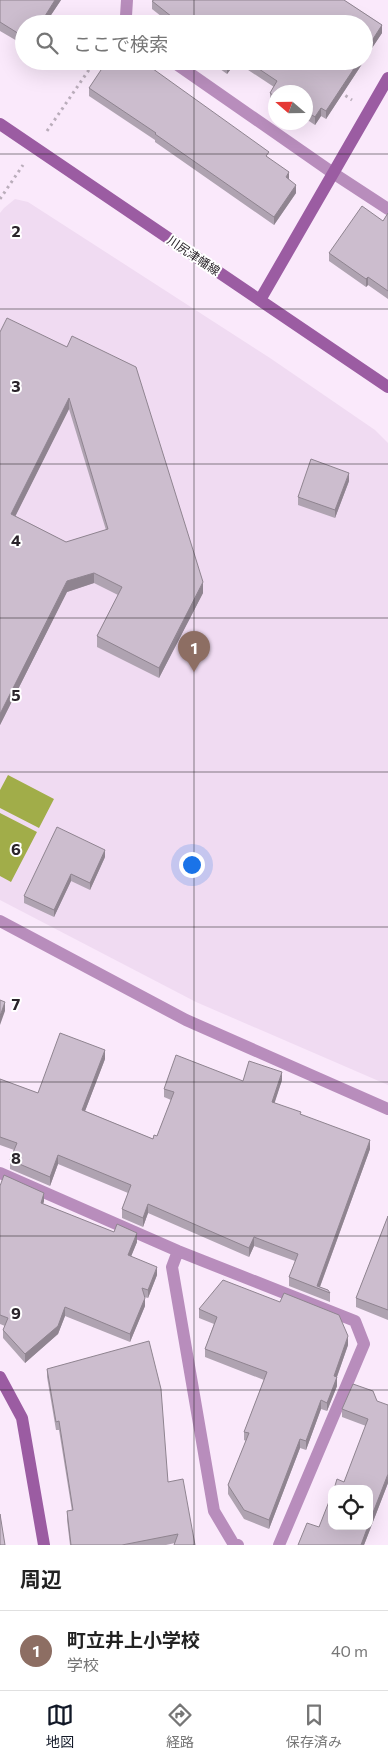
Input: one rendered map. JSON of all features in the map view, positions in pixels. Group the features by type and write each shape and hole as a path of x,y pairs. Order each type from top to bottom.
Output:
{"main road":[{"path":"260,300 388,78"},
{"name":"川尻津幡線","path":"0,124 388,387"},
{"path":"0,1377 22,1418 44,1545"}],"street":[{"path":"126,15 127,0"},
{"path":"185,70 388,209"},
{"path":"0,921 186,1020 388,1109"},
{"path":"0,1173 178,1251 355,1321 364,1344 279,1545"},
{"path":"178,1251 172,1267 214,1512 234,1543 238,1545"}],"path":[{"path":"336,89 368,111"}],"shaded area":[{"path":"15,199 28,202 270,358 375,430 388,443 388,1085 196,1002 0,900 0,213"},
{"path":"8,775 54,799 39,828 0,808 0,790"},
{"path":"0,813 37,832 11,882 0,876"}],"building":[{"path":"0,0 55,0 46,15 15,15 15,31 0,22"},
{"path":"344,0 367,15 170,15 152,1"},
{"path":"373,19 382,25 373,39"},
{"path":"101,70 155,70 269,152 266,156 289,172 286,177 296,185 274,217 89,88"},
{"path":"260,70 353,70 326,111 321,108 315,117 313,116 313,85 275,85 277,81"},
{"path":"362,206 383,221 388,213 388,291 368,277 366,279 329,253"},
{"path":"7,318 67,347 72,336 136,367 203,582 159,668 97,636 122,587 94,573 67,581 0,714 0,332","holes":["69,398 108,529 66,542 11,514"]},
{"path":"311,459 349,473 335,510 298,497"},
{"path":"57,827 105,850 90,883 71,874 54,910 24,896"},
{"path":"0,1000 5,1002 0,1016"},
{"path":"60,1033 105,1050 82,1110 153,1139 154,1135 157,1136 174,1092 164,1089 176,1055 243,1081 249,1061 282,1072 272,1102 370,1140 317,1286 328,1290 330,1293 289,1277 298,1254 254,1237 249,1248 148,1204 143,1218 122,1209 131,1185 58,1155 50,1177 10,1160 17,1143 0,1137 0,1079 38,1093"},
{"path":"4,1175 44,1193 41,1203 114,1232 117,1224 137,1233 128,1255 157,1267 148,1290 142,1288 145,1298 130,1334 65,1307 58,1326 25,1354 3,1330 8,1318 0,1315 0,1186"},
{"path":"388,1216 388,1310 356,1298"},
{"path":"223,1280 280,1302 284,1293 339,1315 348,1336 334,1376 337,1377 327,1403 321,1400 306,1441 300,1439 269,1520 244,1510 228,1485 249,1433 244,1432 267,1372 205,1349 217,1317 199,1309"},
{"path":"149,1341 161,1389 168,1482 183,1479 195,1545 174,1545 178,1534 122,1545 71,1545 67,1511 73,1510 59,1421 56,1422 47,1369"},
{"path":"353,1384 373,1391 377,1401 388,1405 388,1474 373,1513 373,1485 335,1485 337,1479 344,1482 368,1419 342,1409"},
{"path":"328,1504 328,1530 367,1530 361,1545 298,1545 307,1523 319,1527"},
{"path":"0,1514 5,1545 0,1545"}],"place":[{"name":"町立井上小学校","path":"194,672"}]}
